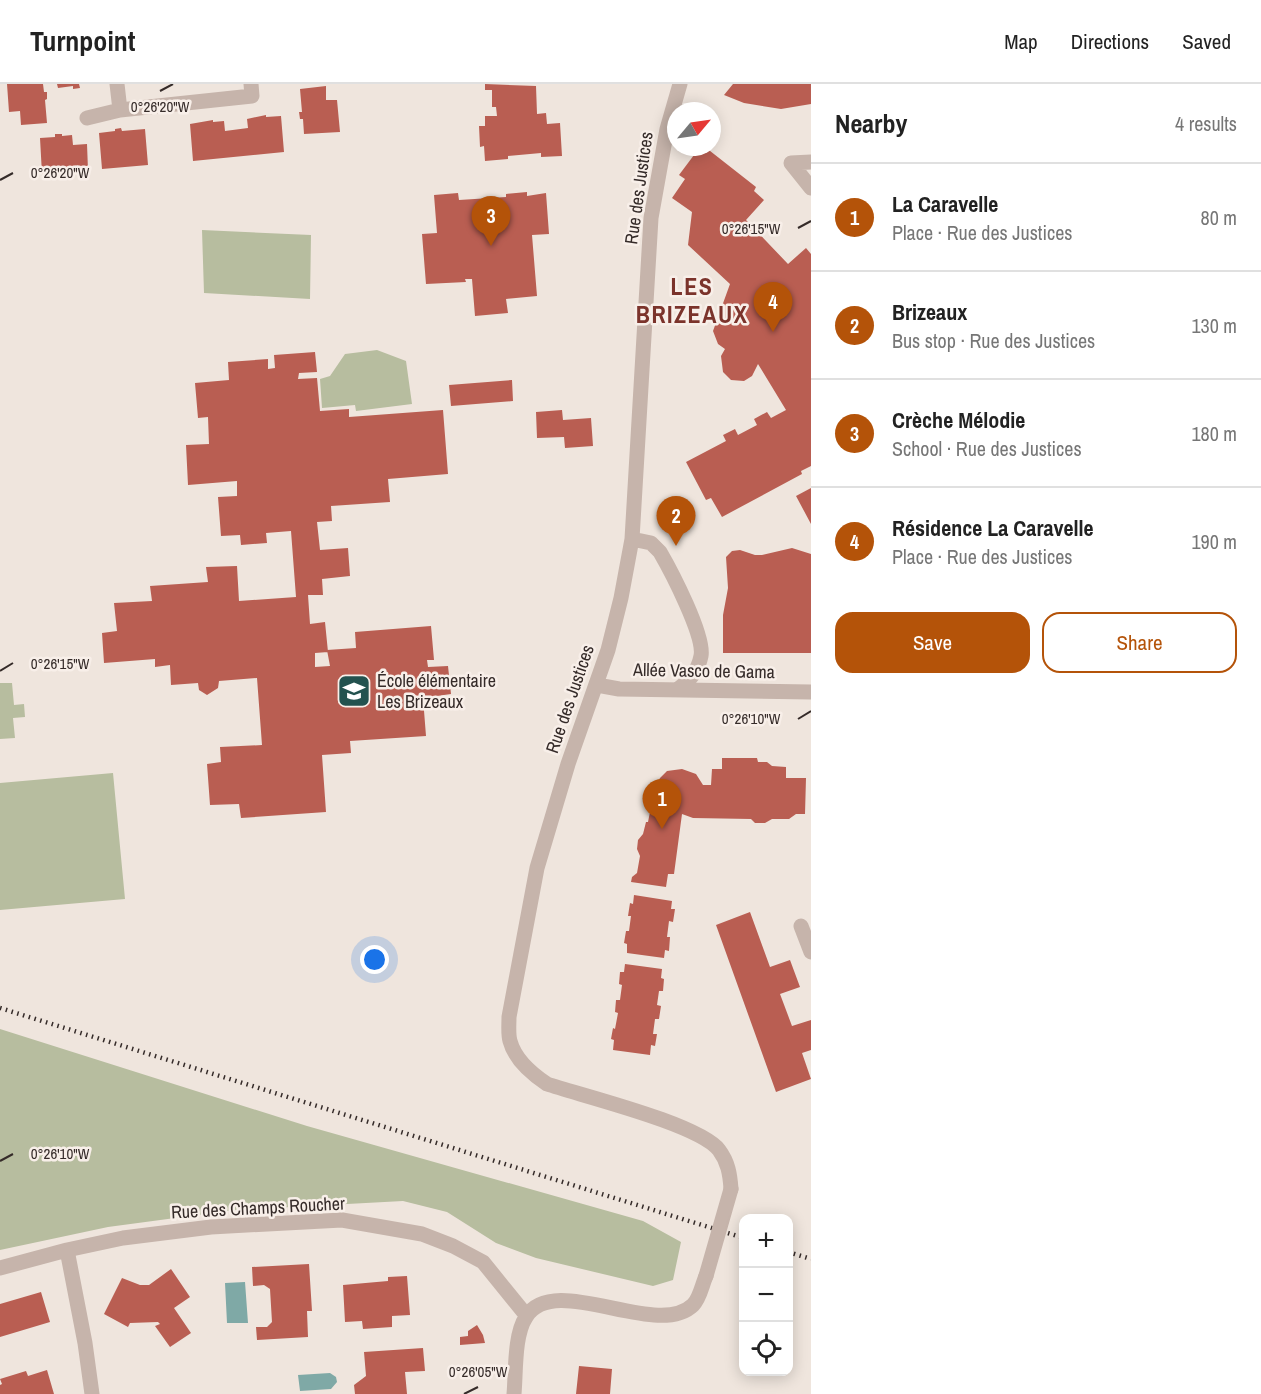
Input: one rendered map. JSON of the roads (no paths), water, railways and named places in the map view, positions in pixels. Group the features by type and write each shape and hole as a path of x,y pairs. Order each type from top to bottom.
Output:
{"street":[{"path":"117,84 120,110"},
{"path":"87,118 120,110 252,96 251,84"},
{"name":"Rue des Justices","path":"526,1315 536,1306 548,1302 573,1300 648,1314 675,1315 686,1310 696,1301 706,1276 731,1189 730,1172 725,1159 718,1148 705,1138 648,1115 548,1084 534,1076 520,1061 510,1041 509,1017 537,868 568,764 597,685 621,598 632,539 651,218 667,129 680,84"},
{"path":"811,162 791,163 811,188"},
{"path":"632,539 651,543 660,552 698,631 702,653 698,668 690,680 678,689"},
{"name":"Allée Vasco de Gama","path":"597,685 619,689 811,692"},
{"path":"801,926 811,952"},
{"name":"Rue des Champs Roucher","path":"0,1268 123,1238 211,1227 342,1220 422,1234 453,1246 483,1262 526,1315"},
{"path":"67,1250 85,1343 92,1394"},
{"path":"514,1394 519,1338 526,1315"}],"water":[{"path":"245,1282 248,1323 227,1323 225,1283"},
{"path":"330,1373 336,1377 337,1382 331,1389 300,1391 298,1375"}],"railway":[{"path":"0,1008 739,1236"},
{"path":"793,1254 811,1259"}],"place":[{"name":"Crèche Mélodie","path":"491,246"},
{"name":"Résidence La Caravelle","path":"773,332"},
{"name":"Brizeaux","path":"676,546"},
{"name":"École élémentaire Les Brizeaux","path":"354,691"},
{"name":"La Caravelle","path":"662,829"}],"district":[{"name":"LES BRIZEAUX","path":"692,301"}]}
